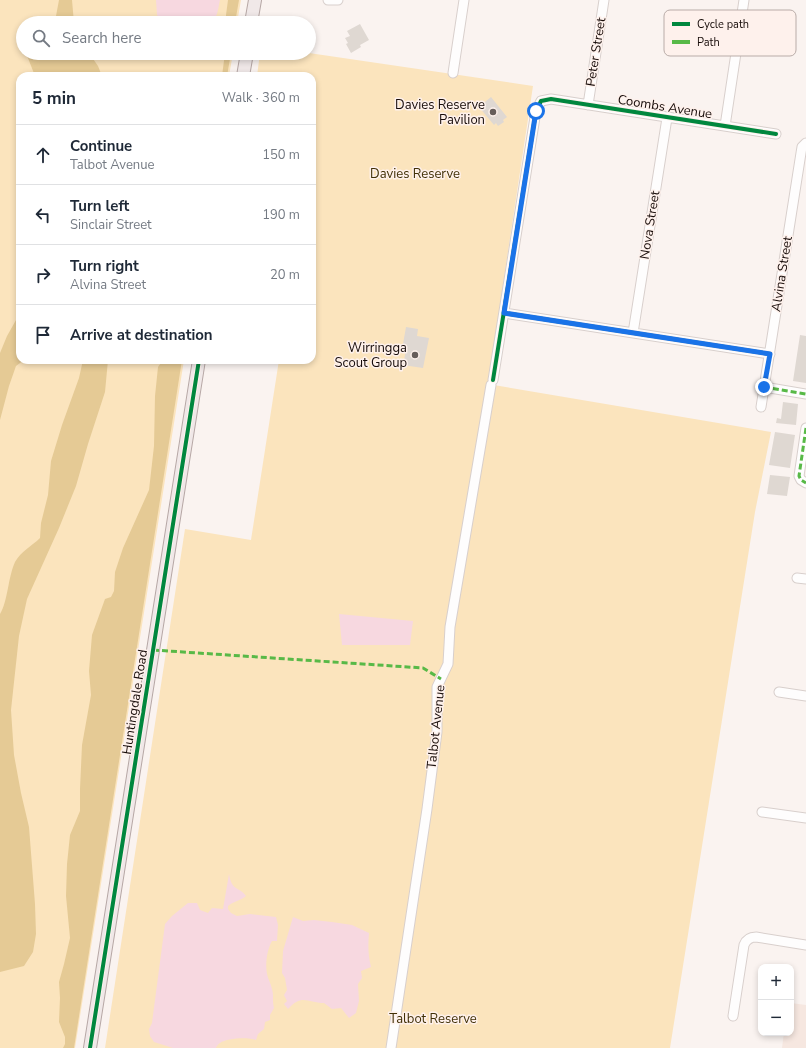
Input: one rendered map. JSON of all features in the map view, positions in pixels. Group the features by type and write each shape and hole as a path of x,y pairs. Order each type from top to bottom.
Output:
{"main road":[{"path":"252,16 255,0"},
{"path":"244,72 246,60"},
{"name":"Huntingdale Road","path":"90,1048 198,364"}],"street":[{"path":"328,0 338,0"},
{"path":"453,73 464,0"},
{"name":"Peter Street","path":"588,104 604,0"},
{"path":"742,10 744,0"},
{"path":"725,126 736,56"},
{"name":"Coombs Avenue","path":"551,99 776,134"},
{"name":"Talbot Avenue","path":"391,1048 428,809 436,732 437,686 448,664 450,627 504,313 536,111 541,101 551,99"},
{"name":"Nova Street","path":"633,333 667,118"},
{"name":"Alvina Street","path":"761,407 801,152 802,147 806,143"},
{"path":"504,313 770,354"},
{"path":"764,387 806,394"},
{"path":"806,428 799,476 806,484"},
{"path":"779,692 806,696"},
{"path":"762,812 806,818"},
{"path":"733,1016 746,940 756,937 806,945"}],"shaded area":[{"path":"59,0 72,0 73,16 56,16"},
{"path":"156,0 220,0 216,16 157,15"},
{"path":"228,0 239,0 236,16 226,15"},
{"path":"29,60 94,60 100,72 33,72"},
{"path":"224,60 230,60 228,72 223,72"},
{"path":"16,320 16,364 19,364 16,366 9,386 0,420 0,353"},
{"path":"82,364 108,364 105,392 76,486 27,599 19,636 11,710 14,755 29,827 36,934 33,952 24,966 0,972 0,614 3,609 11,575 17,558 40,538 41,523 48,495 51,461 79,378"},
{"path":"160,364 181,364 74,1048 63,1048 65,1044 65,1037 59,1022 59,982 70,938 66,896 67,864 70,835 80,811 82,745 91,695 89,671 92,635 105,599 111,597 114,591 115,572 123,548 149,490 154,446 155,396 158,367"},
{"path":"339,614 413,621 410,645 342,645"},
{"path":"229,874 233,885 246,896 228,906 231,913 237,916 250,914 276,917 278,925 277,941 272,941 266,962 266,970 273,991 274,1008 270,1015 270,1020 265,1022 264,1029 258,1034 256,1040 243,1038 227,1040 220,1043 216,1048 173,1048 154,1042 150,1036 149,1029 152,1023 165,924 188,903 197,903 200,910 208,913 212,908 223,909"},
{"path":"293,917 303,921 314,920 352,925 369,933 368,950 371,967 361,971 362,978 358,984 359,1001 356,1013 349,1018 341,1008 332,1009 324,1003 301,1000 297,1001 288,1009 284,1004 287,1001 284,995 287,990 285,978 282,973 283,951"},
{"path":"794,1003 806,1005 806,1048 782,1048 784,1036 794,1036"}],"green space":[{"path":"0,0 241,0 238,16 16,16 16,60 232,60 230,72 16,72 16,364 183,364 75,1048 0,1048"},
{"path":"316,54 533,86 488,384 771,432 755,512 670,1048 105,1048 185,529 251,540 278,364 316,364 316,72 258,72 259,60 316,60"}],"building":[{"path":"360,24 369,40 360,45 361,47 351,53 346,44 348,43 345,38 350,36 347,31"},
{"name":"Davies Reserve Pavilion","path":"491,97 507,117 503,120 504,122 498,126 496,123 494,125 479,107"},
{"name":"Wirringga Scout Group","path":"406,327 418,329 417,336 429,338 423,368 403,365 407,345 403,344"},
{"path":"800,335 806,336 806,383 793,381"},
{"path":"783,402 798,404 796,425 776,423 777,418 781,419"},
{"path":"775,432 795,435 790,468 769,465"},
{"path":"770,475 790,477 787,496 767,494"}],"marked path":[{"path":"764,387 806,394"},
{"path":"806,428 799,476 801,480 806,483"},
{"path":"153,650 423,668 441,679"}],"cycle path":[{"path":"493,380 536,111 541,101 551,99 776,134"},
{"path":"504,313 770,354"},
{"path":"90,1048 198,364"}],"place":[{"name":"Davies Reserve Pavilion","path":"493,112"},
{"name":"Wirringga Scout Group","path":"415,355"}],"route":[{"path":"536,111 504,313 770,354 764,387"}],"park label":[{"name":"Davies Reserve","path":"415,174"},
{"name":"Talbot Reserve","path":"433,1019"}]}
